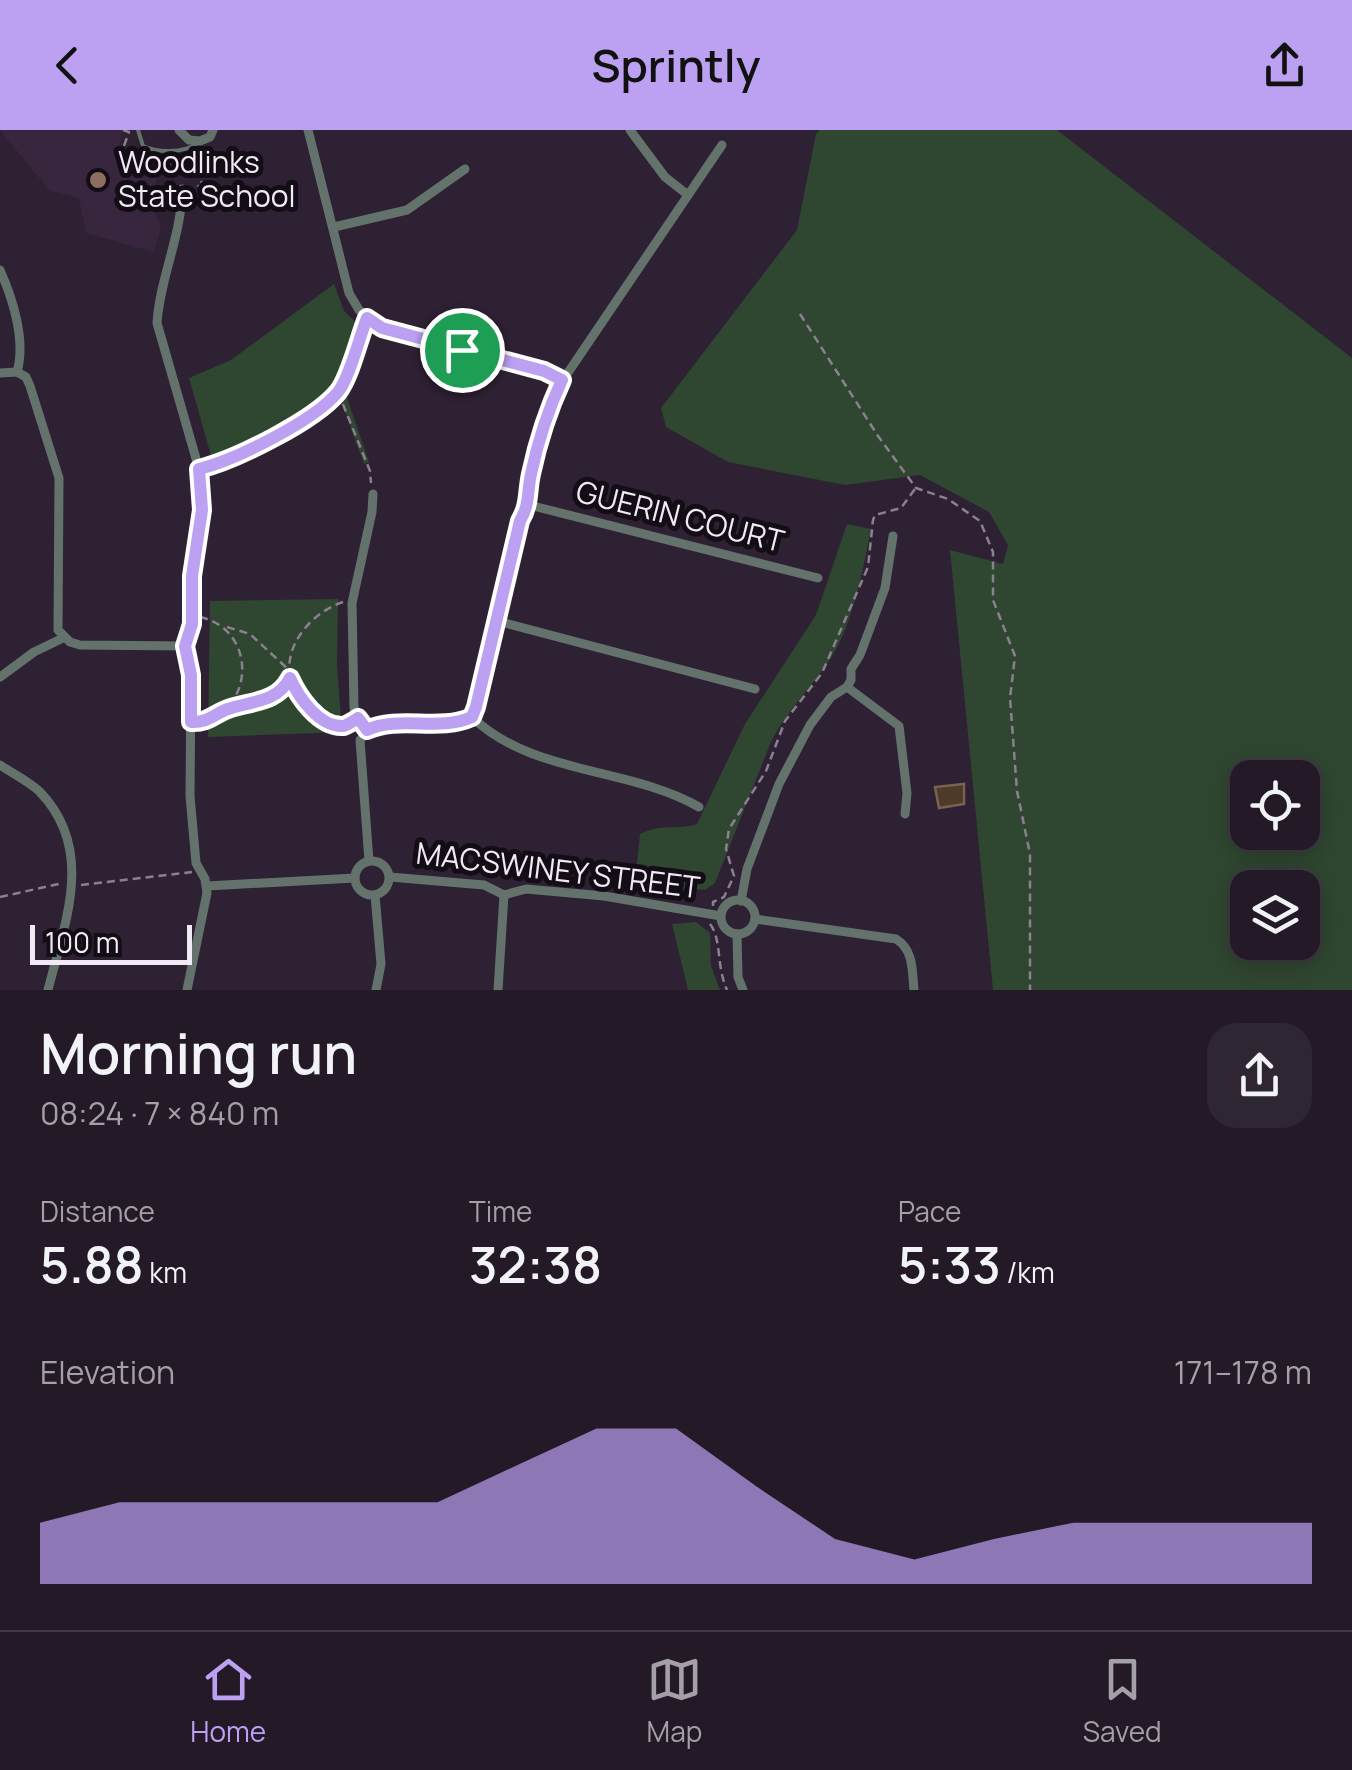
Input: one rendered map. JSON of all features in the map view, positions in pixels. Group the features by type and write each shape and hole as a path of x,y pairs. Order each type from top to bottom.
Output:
{"street":[{"path":"180,130 189,140 200,141 210,136 212,130"},
{"path":"308,130 349,293 367,318 382,328 544,371 562,380"},
{"path":"630,130 665,177 688,195"},
{"path":"472,717 520,521 530,505 530,480 546,415 562,380 722,145"},
{"path":"334,228 408,210 465,169"},
{"path":"182,189 182,214 157,322 199,469 202,510 192,576 192,617 185,646 191,675 190,796 198,872 207,886 187,990"},
{"path":"0,270 8,288 21,348 17,372"},
{"path":"0,373 17,372"},
{"path":"17,372 30,386 59,478 57,622 64,638 80,645 185,646"},
{"path":"367,730 358,718 353,696 352,603 372,512 372,494"},
{"name":"GUERIN COURT","path":"530,505 818,578"},
{"path":"741,900 746,869 779,784 810,725 831,697 847,687 885,588 893,536"},
{"path":"497,622 755,688"},
{"path":"0,677 34,652 64,638"},
{"path":"847,687 899,726 907,793 904,814"},
{"path":"370,861 359,757 360,740 367,730 379,724 458,723 472,717"},
{"path":"472,717 489,733 528,752 673,792 699,807"},
{"path":"0,765 38,790 61,822 72,848 74,883 48,990"},
{"path":"370,861 386,866 390,877 384,891 374,895 360,891 355,878 359,866 370,861"},
{"name":"MACSWINEY STREET","path":"390,877 484,885 504,895 526,889 604,896 720,916"},
{"path":"207,886 355,878"},
{"path":"374,895 381,964 376,990"},
{"path":"498,990 504,895"},
{"path":"741,900 750,906 755,919 750,929 737,934 725,929 720,916 725,905 741,900"},
{"path":"755,919 896,939 910,952 914,990"},
{"path":"737,934 738,977 743,990"}],"lane":[{"path":"138,130 143,146 152,151 190,149 200,141"}],"path":[{"path":"123,130 130,131 120,157 204,169 198,188 182,189"},
{"path":"800,314 916,488 948,499 980,522 993,552 993,600 1015,656 1010,698 1017,792 1030,854 1030,990"},
{"path":"199,469 223,463 290,429 338,392 367,318"},
{"path":"338,392 370,472 372,494"},
{"path":"872,534 876,516 901,508 916,488"},
{"path":"352,603 342,602 313,617 301,630 294,647 290,678 298,696 325,719 344,726 358,718"},
{"path":"192,617 204,617 250,634 290,671"},
{"path":"226,626 242,664 242,683 228,709"},
{"path":"191,722 210,720 228,709 266,700 286,687 290,678"},
{"path":"0,897 74,883 198,872"}],"shaded area":[{"name":"Woodlinks State School","path":"0,130 123,130 115,158 158,169 152,206 161,227 154,252 86,233 79,198 50,191"}],"green space":[{"path":"820,130 1057,130 1352,358 1352,990 993,990 950,550 1003,564 1008,545 989,512 920,475 845,485 728,462 666,427 661,408 797,230 816,134"},
{"path":"334,284 344,311 368,334 345,392 369,462 364,464 340,398 295,436 216,473 189,378 231,360"},
{"path":"847,524 871,529 850,617 836,650 771,742 715,883 705,890 635,885 640,834 697,824 745,724 816,615"},
{"path":"338,599 342,732 208,737 210,601"},
{"path":"696,922 710,933 711,966 720,990 688,990 672,924"}],"building":[{"path":"964,784 964,804 939,808 935,787"}],"place":[{"name":"Woodlinks State School","path":"98,180"}],"route":[{"path":"367,318 382,328 462,350 544,371 562,380 546,415 530,480 530,505 520,521 472,717 458,723 379,724 367,730 358,718 338,725 310,710 290,678 286,687 266,700 228,709 200,723 191,722 191,675 185,646 192,624 192,576 202,510 199,469 223,463 290,429 338,392 367,318"}]}
